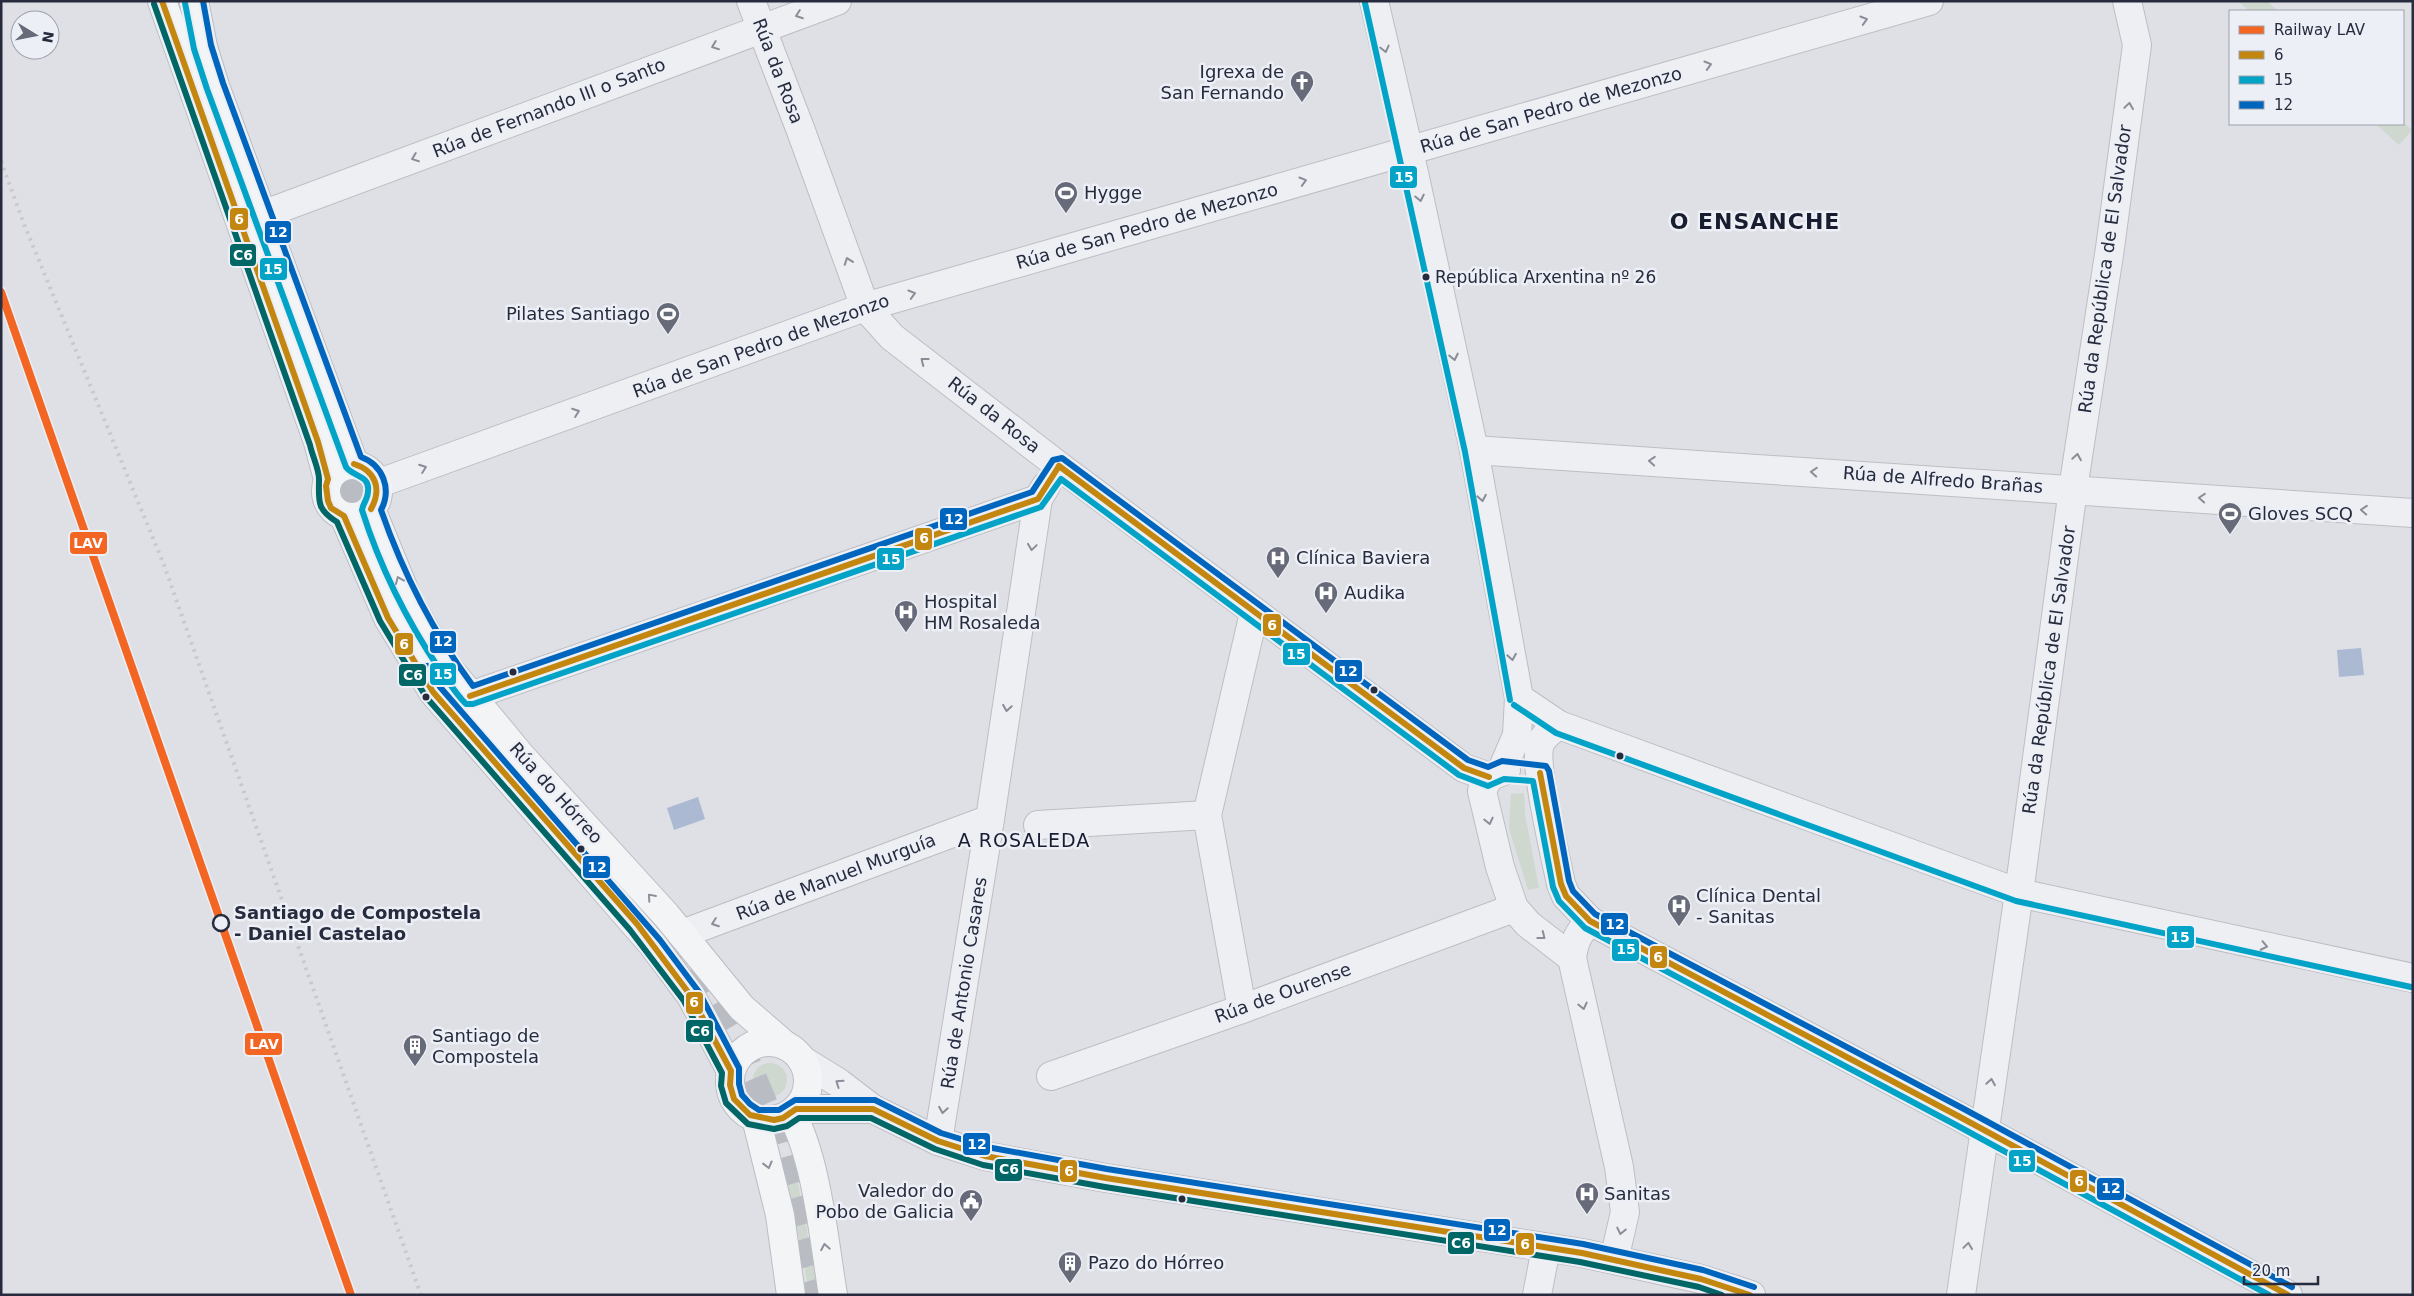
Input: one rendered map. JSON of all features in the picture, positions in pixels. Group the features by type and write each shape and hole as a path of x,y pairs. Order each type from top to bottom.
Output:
{"main road":[{"path":"162,1 318,442 328,478 326,486 328,501 331,508 344,516 354,517 374,496 366,468 354,464 339,468 328,478"},
{"path":"194,1 203,47 262,215 354,464"},
{"name":"Rúa do Hórreo","path":"374,496 409,602 424,632 444,663 521,756 647,892 742,1008 794,1053"},
{"name":"Rúa do Hórreo","path":"344,516 388,618 433,692 653,945 691,996 731,1071"},
{"path":"770,1042 794,1053 808,1080 803,1100 794,1111 774,1120 756,1118 744,1111 734,1100 730,1086 731,1071 739,1056 753,1045 770,1042"},
{"path":"794,1111 812,1170 833,1295"},
{"path":"756,1118 780,1215 788,1262 791,1295"}],"street":[{"name":"Rúa da Rosa","path":"751,1 865,307 892,337 1059,466 1464,768 1496,773 1540,773"},
{"name":"Rúa de Fernando III o Santo","path":"262,215 837,1"},
{"path":"1374,1 1409,150 1474,450 1519,698 1517,735 1496,773 1482,792 1500,867 1514,908 1528,924 1572,958"},
{"name":"Rúa de San Pedro de Mezonzo","path":"374,496 865,307 1928,1"},
{"name":"Rúa da República de El Salvador","path":"1961,1295 2019,893 2072,489 2110,248 2137,45 2128,1"},
{"name":"Rúa de Alfredo Brañas","path":"1474,450 2413,513"},
{"path":"470,696 1038,499 1059,466"},
{"name":"Rúa de Antonio Casares","path":"938,1141 990,819 1038,499"},
{"path":"1242,1009 1207,815 1254,612"},
{"path":"1519,698 1559,725 2019,893 2413,978"},
{"path":"1559,725 1551,730 1540,744 1540,773 1560,884 1566,896 1590,922 1984,1130 2288,1295"},
{"path":"1038,825 1207,815"},
{"name":"Rúa de Manuel Murguía","path":"682,934 990,819"},
{"name":"Rúa de Ourense","path":"1051,1076 1242,1009 1514,908"},
{"path":"1590,922 1581,930 1574,942 1572,958 1619,1167 1625,1212 1614,1260"},
{"name":"Rúa do Hórreo","path":"794,1053 839,1082 874,1109 938,1141 985,1156 1614,1260 1700,1287 1751,1295"},
{"name":"Rúa do Hórreo","path":"794,1111 874,1109"},
{"path":"1538,1295 1546,1248"}],"shaded area":[{"path":"2238,1 2267,1 2277,10 2248,10"},
{"path":"2404,123 2412,130 2399,145 2377,125 2404,125"},
{"path":"1524,793 1525,814 1539,888 1528,890 1509,829 1511,794"},
{"path":"770,1063 782,1068 787,1080 782,1092 770,1097 758,1092 753,1080 758,1068"},
{"path":"798,1183 819,1295 807,1295 807,1281 788,1184"}],"water":[{"path":"2361,648 2364,675 2339,677 2337,650"},
{"path":"698,797 705,819 674,830 667,808"}],"tunnel":[{"path":"330,437 371,544"},
{"path":"670,933 747,1064 764,1105 817,1295"}],"railway":[{"path":"1,161 24,224 164,565 421,1295"}],"rail line":[{"name":"LAV","path":"1,292 351,1295"}],"transit line":[{"name":"6","path":"162,1 318,442 328,479 326,486 328,501 331,508 344,516 388,618 433,692 637,924 691,996 731,1071 730,1085 734,1099 750,1115 774,1120 783,1118 796,1109 873,1109 938,1141 985,1156 1106,1178 1582,1253 1701,1279 1750,1295"},
{"name":"12","path":"203,1 211,45 223,83 361,457 375,466 383,479 386,494 381,510 399,556 432,623 458,666 473,686 1032,492 1053,460 1062,458 1468,760 1488,767 1502,761 1546,766 1549,771 1569,881 1573,891 1595,914 1964,1109 2292,1287"},
{"name":"15","path":"185,3 194,49 207,89 346,467 364,479 368,486 362,510 377,552 395,593 416,632 455,692 466,704 473,704 1041,507 1061,479 1459,775 1488,786 1504,779 1533,781 1553,887 1559,901 1585,928 1956,1125 2269,1295"},
{"name":"15","path":"1365,3 1465,452 1510,700"},
{"name":"C6","path":"154,4 317,466 320,504 325,513 337,522 380,621 426,697 630,930 684,1001 722,1073 721,1086 726,1103 748,1124 774,1129 787,1126 799,1118 871,1118 935,1149 983,1165 1105,1187 1580,1262 1699,1287 1722,1295"},
{"name":"6","path":"354,464 367,471 375,482 376,495 371,509"},
{"name":"6","path":"1059,466 1464,768 1489,777"},
{"name":"6","path":"470,696 1038,499 1059,466"},
{"name":"12","path":"427,666 440,687 660,940 699,992 739,1068 739,1084 742,1095 759,1110 779,1110 795,1100 875,1100 941,1133 987,1147 1107,1169 1583,1244 1703,1270 1754,1287"},
{"name":"15","path":"1514,705 1556,733 2016,901 2411,987"},
{"name":"6","path":"1540,773 1561,884 1566,896 1590,921 1960,1117 2288,1295"}],"place":[{"name":"Igrexa de San Fernando","path":"1302,103"},
{"name":"Hygge","path":"1066,214"},
{"name":"República Arxentina nº 26","path":"1426,277"},
{"name":"Pilates Santiago","path":"668,335"},
{"name":"Gloves SCQ","path":"2230,535"},
{"name":"Clínica Baviera","path":"1278,579"},
{"name":"Audika","path":"1326,614"},
{"name":"Hospital HM Rosaleda","path":"906,633"},
{"name":"Santiago de Compostela - Daniel Castelao","path":"221,923"},
{"name":"Clínica Dental - Sanitas","path":"1679,927"},
{"name":"Santiago de Compostela","path":"415,1067"},
{"name":"Sanitas","path":"1587,1215"},
{"name":"Valedor do Pobo de Galicia","path":"971,1222"},
{"name":"Pazo do Hórreo","path":"1070,1284"}],"district":[{"name":"O ENSANCHE","path":"1755,221"},
{"name":"A ROSALEDA","path":"1024,840"}]}
